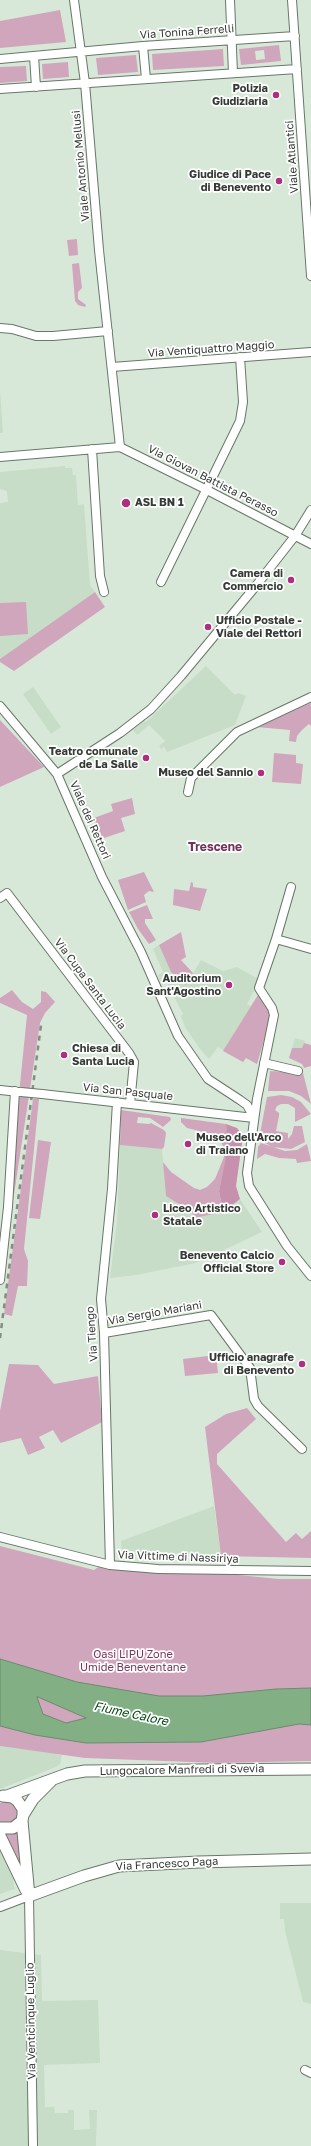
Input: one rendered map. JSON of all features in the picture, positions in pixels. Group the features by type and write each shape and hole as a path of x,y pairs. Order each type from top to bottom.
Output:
{"street":[{"name":"Viale Antonio Mellusi","path":"74,0 84,83 98,250 120,447"},
{"path":"230,0 233,73"},
{"name":"Viale Atlantici","path":"292,0 311,276"},
{"name":"Via Tonina Ferrelli","path":"0,59 143,46 295,36"},
{"path":"143,46 146,79"},
{"path":"34,56 36,86"},
{"path":"0,89 297,69"},
{"path":"0,328 12,329 36,336 108,331"},
{"name":"Via Ventiquattro Maggio","path":"112,367 311,352"},
{"path":"161,582 240,421 243,402 240,357"},
{"path":"1,455 120,447"},
{"name":"Via Giovan Battista Perasso","path":"120,447 206,489 311,544"},
{"path":"92,449 100,576 104,592"},
{"name":"Viale dei Rettori","path":"254,1118 247,1105 208,1079 178,1036 141,952 102,877 57,774 120,733 151,709 181,676 295,536 311,510"},
{"path":"188,792 191,778 237,732 311,697"},
{"path":"0,706 57,774"},
{"path":"291,887 259,991 272,1008 274,1015 254,1118 246,1173 249,1186 287,1246 311,1276"},
{"name":"Via Cupa Santa Lucia","path":"0,898 7,893 130,1053 134,1062 130,1104"},
{"path":"276,939 289,944 311,949"},
{"path":"264,1063 298,1071"},
{"name":"Via San Pasquale","path":"0,1090 254,1118"},
{"path":"0,1280 18,1092"},
{"name":"Via Tiengo","path":"110,1565 104,1333 101,1299 112,1189 117,1102"},
{"name":"Via Sergio Mariani","path":"104,1333 211,1315 250,1368 254,1399 258,1406 302,1449"},
{"name":"Via Vittime di Nassiriya","path":"0,1537 110,1565 158,1569 311,1571"},
{"name":"Lungocalore Manfredi di Svevia","path":"3,1797 54,1778 85,1771 311,1769"},
{"path":"0,1828 13,1828 22,1818 37,1795 54,1778"},
{"path":"3,1797 12,1797 21,1804 22,1818"},
{"name":"Via Venticinque Luglio","path":"22,1818 29,1896 33,2146"},
{"name":"Via Venticinque Luglio","path":"0,1836 29,1896"},
{"name":"Via Francesco Paga","path":"29,1896 84,1876 119,1866 311,1859"},
{"path":"0,1907 29,1896"}],"shaded area":[{"path":"0,390 3,433 0,433"},
{"path":"65,466 65,468 72,468 73,475 76,475 78,505 84,504 90,585 95,592 0,659 0,503 8,502 7,491 0,489 0,472"},
{"path":"206,666 235,695 238,693 246,696 235,725 167,752 164,747 161,749 159,746 165,741 149,725 137,735 133,730 144,721 146,722"},
{"path":"33,687 61,727 51,734 23,694"},
{"path":"159,945 171,972 186,985 201,960 223,971 237,967 260,980 247,1004 251,1006 258,995 257,1064 246,1058 243,1062 218,1047 209,1059 200,1049 185,1027 181,1016 183,1014 165,979 160,981 158,975 163,972 153,949"},
{"path":"295,1038 305,1041 302,1048 292,1048"},
{"path":"226,1124 237,1128 243,1136 236,1186 240,1199 223,1212 219,1191 228,1148"},
{"name":"Liceo Artistico Statale","path":"120,1145 162,1149 166,1196 177,1203 191,1208 223,1212 240,1199 262,1232 196,1263 136,1275 110,1278 117,1222"},
{"path":"214,1506 221,1556 122,1551 121,1541"},
{"path":"0,1746 62,1755 60,1764 56,1767 0,1789"},
{"path":"0,1847 16,1880 13,1881 15,1889 0,1894"},
{"path":"280,1903 311,1903 311,2004 303,2002 285,1931 284,1919 280,1919"},
{"path":"0,1950 41,1955 42,2001 98,2000 100,2063 44,2065 45,2107 54,2107 55,2113 68,2113 68,2110 74,2110 74,2130 90,2129 89,2110 97,2110 96,2146 0,2146"}],"green space":[{"path":"60,10 66,42 0,48 0,21"},
{"path":"279,45 281,61 241,65 239,49","holes":["264,50 265,59 256,60 255,51"]},
{"path":"223,49 224,66 153,70 152,54"},
{"path":"136,55 138,72 98,75 96,58"},
{"path":"68,62 69,77 43,79 42,64"},
{"path":"26,66 27,81 0,83 0,67"},
{"path":"77,239 78,255 69,256 67,240"},
{"path":"79,263 82,288 78,292 78,299 86,305 85,307 78,305 75,301 72,264"},
{"path":"95,592 105,607 14,671 0,662 0,659"},
{"path":"26,602 28,634 0,636 0,603"},
{"path":"311,702 311,726 309,724 302,730 297,736 296,742 289,741 290,730 256,727"},
{"path":"0,720 44,767 0,787"},
{"path":"274,753 296,755 296,763 303,764 301,784 272,782"},
{"path":"132,798 135,814 121,818 125,831 101,839 94,818 113,811 111,804"},
{"path":"144,872 154,892 149,891 144,895 146,902 128,910 118,880"},
{"path":"191,882 193,883 193,887 207,889 200,911 173,905 174,889 189,891"},
{"path":"147,905 153,919 145,919 145,923 156,940 149,944 138,929 129,912"},
{"path":"181,932 186,957 181,960 193,973 186,985 171,972 159,945"},
{"path":"12,990 22,1002 33,1009 41,1002 41,991 46,992 55,1002 45,1013 40,1023 13,1201 16,1124 27,1015 0,1003 0,998"},
{"path":"258,995 268,1006 271,1016 257,1064 246,1058 243,1062 223,1051"},
{"path":"304,1043 311,1045 311,1066 304,1068 302,1064 289,1058 292,1048 302,1048"},
{"path":"270,1071 303,1073 311,1104 301,1096 289,1091 268,1091"},
{"path":"281,1095 292,1097 301,1102 311,1114 295,1122 295,1108 288,1104 281,1104 277,1106 275,1110 279,1113 279,1116 276,1131 288,1133 288,1139 292,1134 294,1126 302,1126 305,1142 291,1149 272,1147 259,1139 267,1097"},
{"path":"33,1099 39,1099 24,1249 28,1261 27,1286 18,1286 12,1316 4,1314"},
{"path":"121,1110 170,1117 171,1120 163,1127 150,1118 138,1117 137,1123 151,1123 164,1130 166,1133 164,1147 162,1149 120,1145"},
{"path":"181,1118 226,1124 229,1148 219,1191 223,1212 194,1218 191,1208 177,1203 166,1196 163,1162 171,1172 194,1188 200,1190 207,1187 215,1179 224,1157 224,1149 219,1136 187,1128 181,1122"},
{"path":"38,1140 51,1142 40,1219 29,1218"},
{"path":"261,1143 285,1151 297,1150 307,1144 311,1161 297,1163 296,1159 279,1158 265,1154 257,1159 258,1147"},
{"path":"216,1355 218,1373 185,1376 183,1359"},
{"path":"9,1364 38,1365 54,1384 98,1376 102,1422 61,1443 53,1430 39,1437 45,1448 28,1455 21,1438 0,1443 0,1411"},
{"path":"247,1408 256,1419 217,1454 217,1464 286,1542 296,1533 302,1539 311,1531 311,1558 221,1556 205,1427 226,1414"},
{"name":"Oasi LIPU Zone Umide Beneventane","path":"0,1546 94,1570 106,1562 279,1579 311,1579 311,1761 218,1763 85,1758 0,1746"},
{"path":"7,1801 11,1802 19,1810 17,1822 0,1824 0,1803"},
{"path":"19,1831 24,1873 3,1835"}],"water":[{"name":"Fiume Calore","path":"0,1659 77,1682 159,1696 203,1696 276,1689 311,1688 311,1725 299,1724 201,1742 86,1743 35,1735 0,1726","holes":["38,1697 86,1718 66,1723 43,1714"]}],"railway":[{"path":"0,1338 41,1025"}],"place":[{"name":"Polizia Giudiziaria","path":"276,95"},
{"name":"Giudice di Pace di Benevento","path":"279,181"},
{"name":"ASL BN 1","path":"126,503"},
{"name":"Camera di Commercio","path":"291,580"},
{"name":"Ufficio Postale - Viale dei Rettori","path":"208,627"},
{"name":"Teatro comunale de La Salle","path":"146,758"},
{"name":"Museo del Sannio","path":"261,773"},
{"name":"Auditorium Sant'Agostino","path":"229,985"},
{"name":"Chiesa di Santa Lucia","path":"64,1055"},
{"name":"Museo dell'Arco di Traiano","path":"188,1144"},
{"name":"Liceo Artistico Statale","path":"155,1215"},
{"name":"Benevento Calcio Official Store","path":"282,1262"},
{"name":"Ufficio anagrafe di Benevento","path":"302,1364"}],"district":[{"name":"Trescene","path":"215,847"}]}
